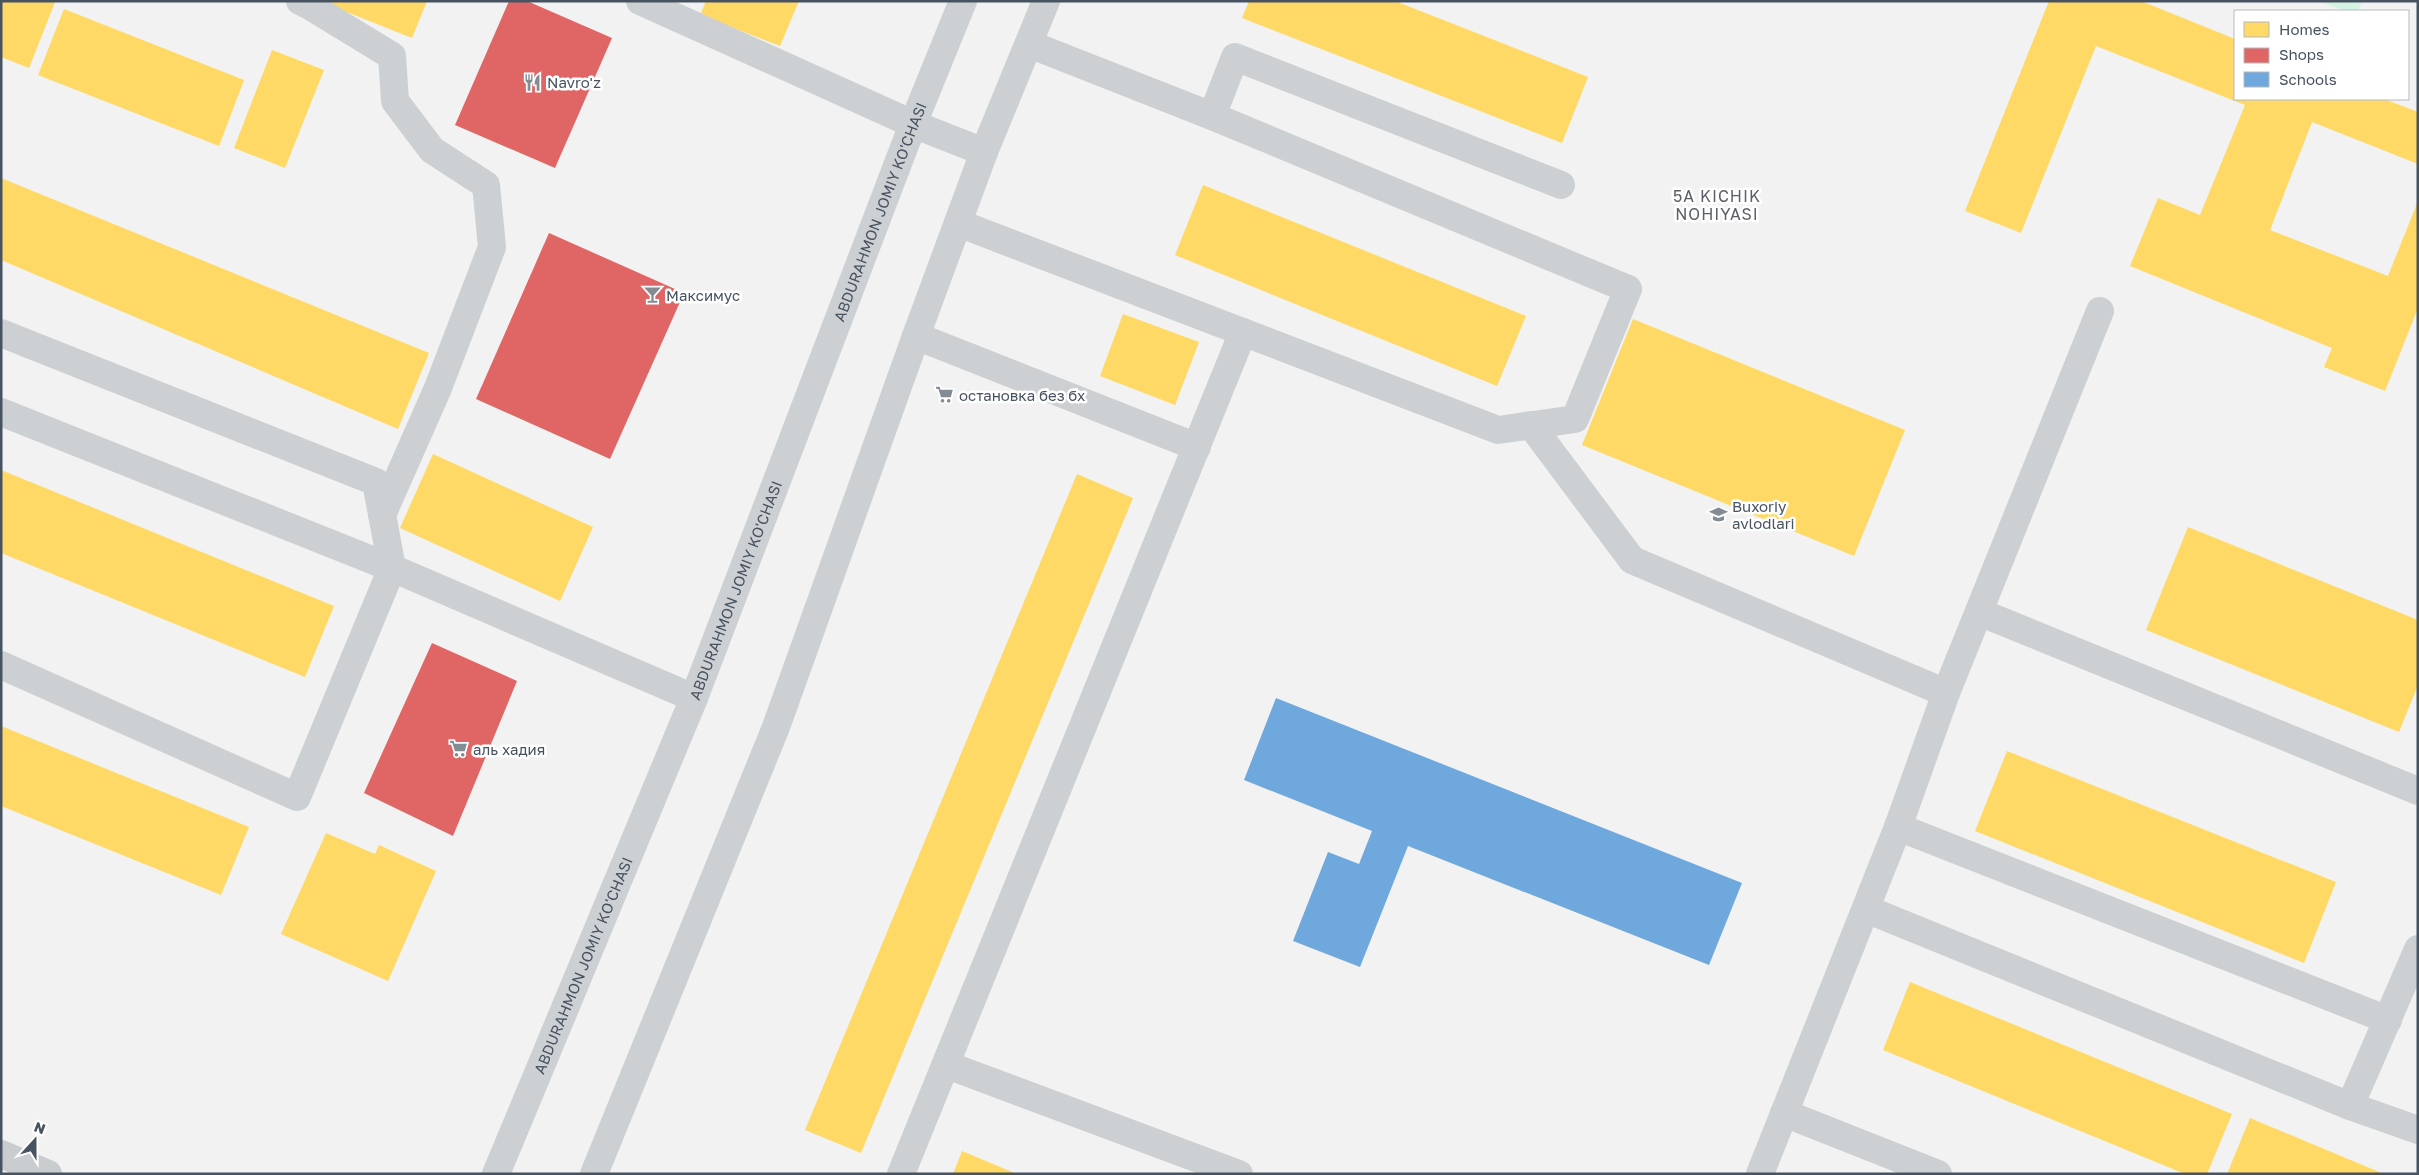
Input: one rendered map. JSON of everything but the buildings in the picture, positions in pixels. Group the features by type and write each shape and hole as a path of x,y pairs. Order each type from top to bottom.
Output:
{"main road":[{"path":"1,1154 48,1174"}],"street":[{"path":"300,1 392,56 395,101 432,150 486,185 492,247 438,388 382,515"},
{"name":"ABDURAHMON JOMIY KO'CHASI","path":"496,1174 694,698 913,124 963,1"},
{"path":"594,1174 776,727 984,152 1046,1"},
{"path":"654,4 913,124 984,152"},
{"path":"958,223 1498,430 1575,418 1628,289 1212,116 1029,44"},
{"path":"1212,116 1235,57 1561,185"},
{"path":"1760,1174 1898,827 1946,693 2100,311"},
{"path":"901,1174 947,1065 1243,332"},
{"path":"1,333 376,482 392,568 297,797 1,665"},
{"path":"916,336 1197,447"},
{"path":"1,412 392,568 694,698"},
{"path":"1531,425 1632,560 1946,693"},
{"path":"1979,612 2418,790"},
{"path":"1898,827 2388,1020"},
{"path":"1866,909 2350,1106 2418,1130"},
{"path":"2350,1106 2388,1020 2415,966"},
{"path":"947,1065 1239,1174"},
{"path":"1784,1113 1938,1174"}],"green space":[{"path":"2319,1 2362,1 2358,10 2342,10"}],"place":[{"name":"Navro'z","path":"533,82"},
{"name":"Максимус","path":"652,295"},
{"name":"остановка без бх","path":"945,395"},
{"name":"Buxoriy avlodlari","path":"1718,515"},
{"name":"аль хадия","path":"459,749"}],"district":[{"name":"5A KICHIK NOHIYASI","path":"1717,205"}]}
